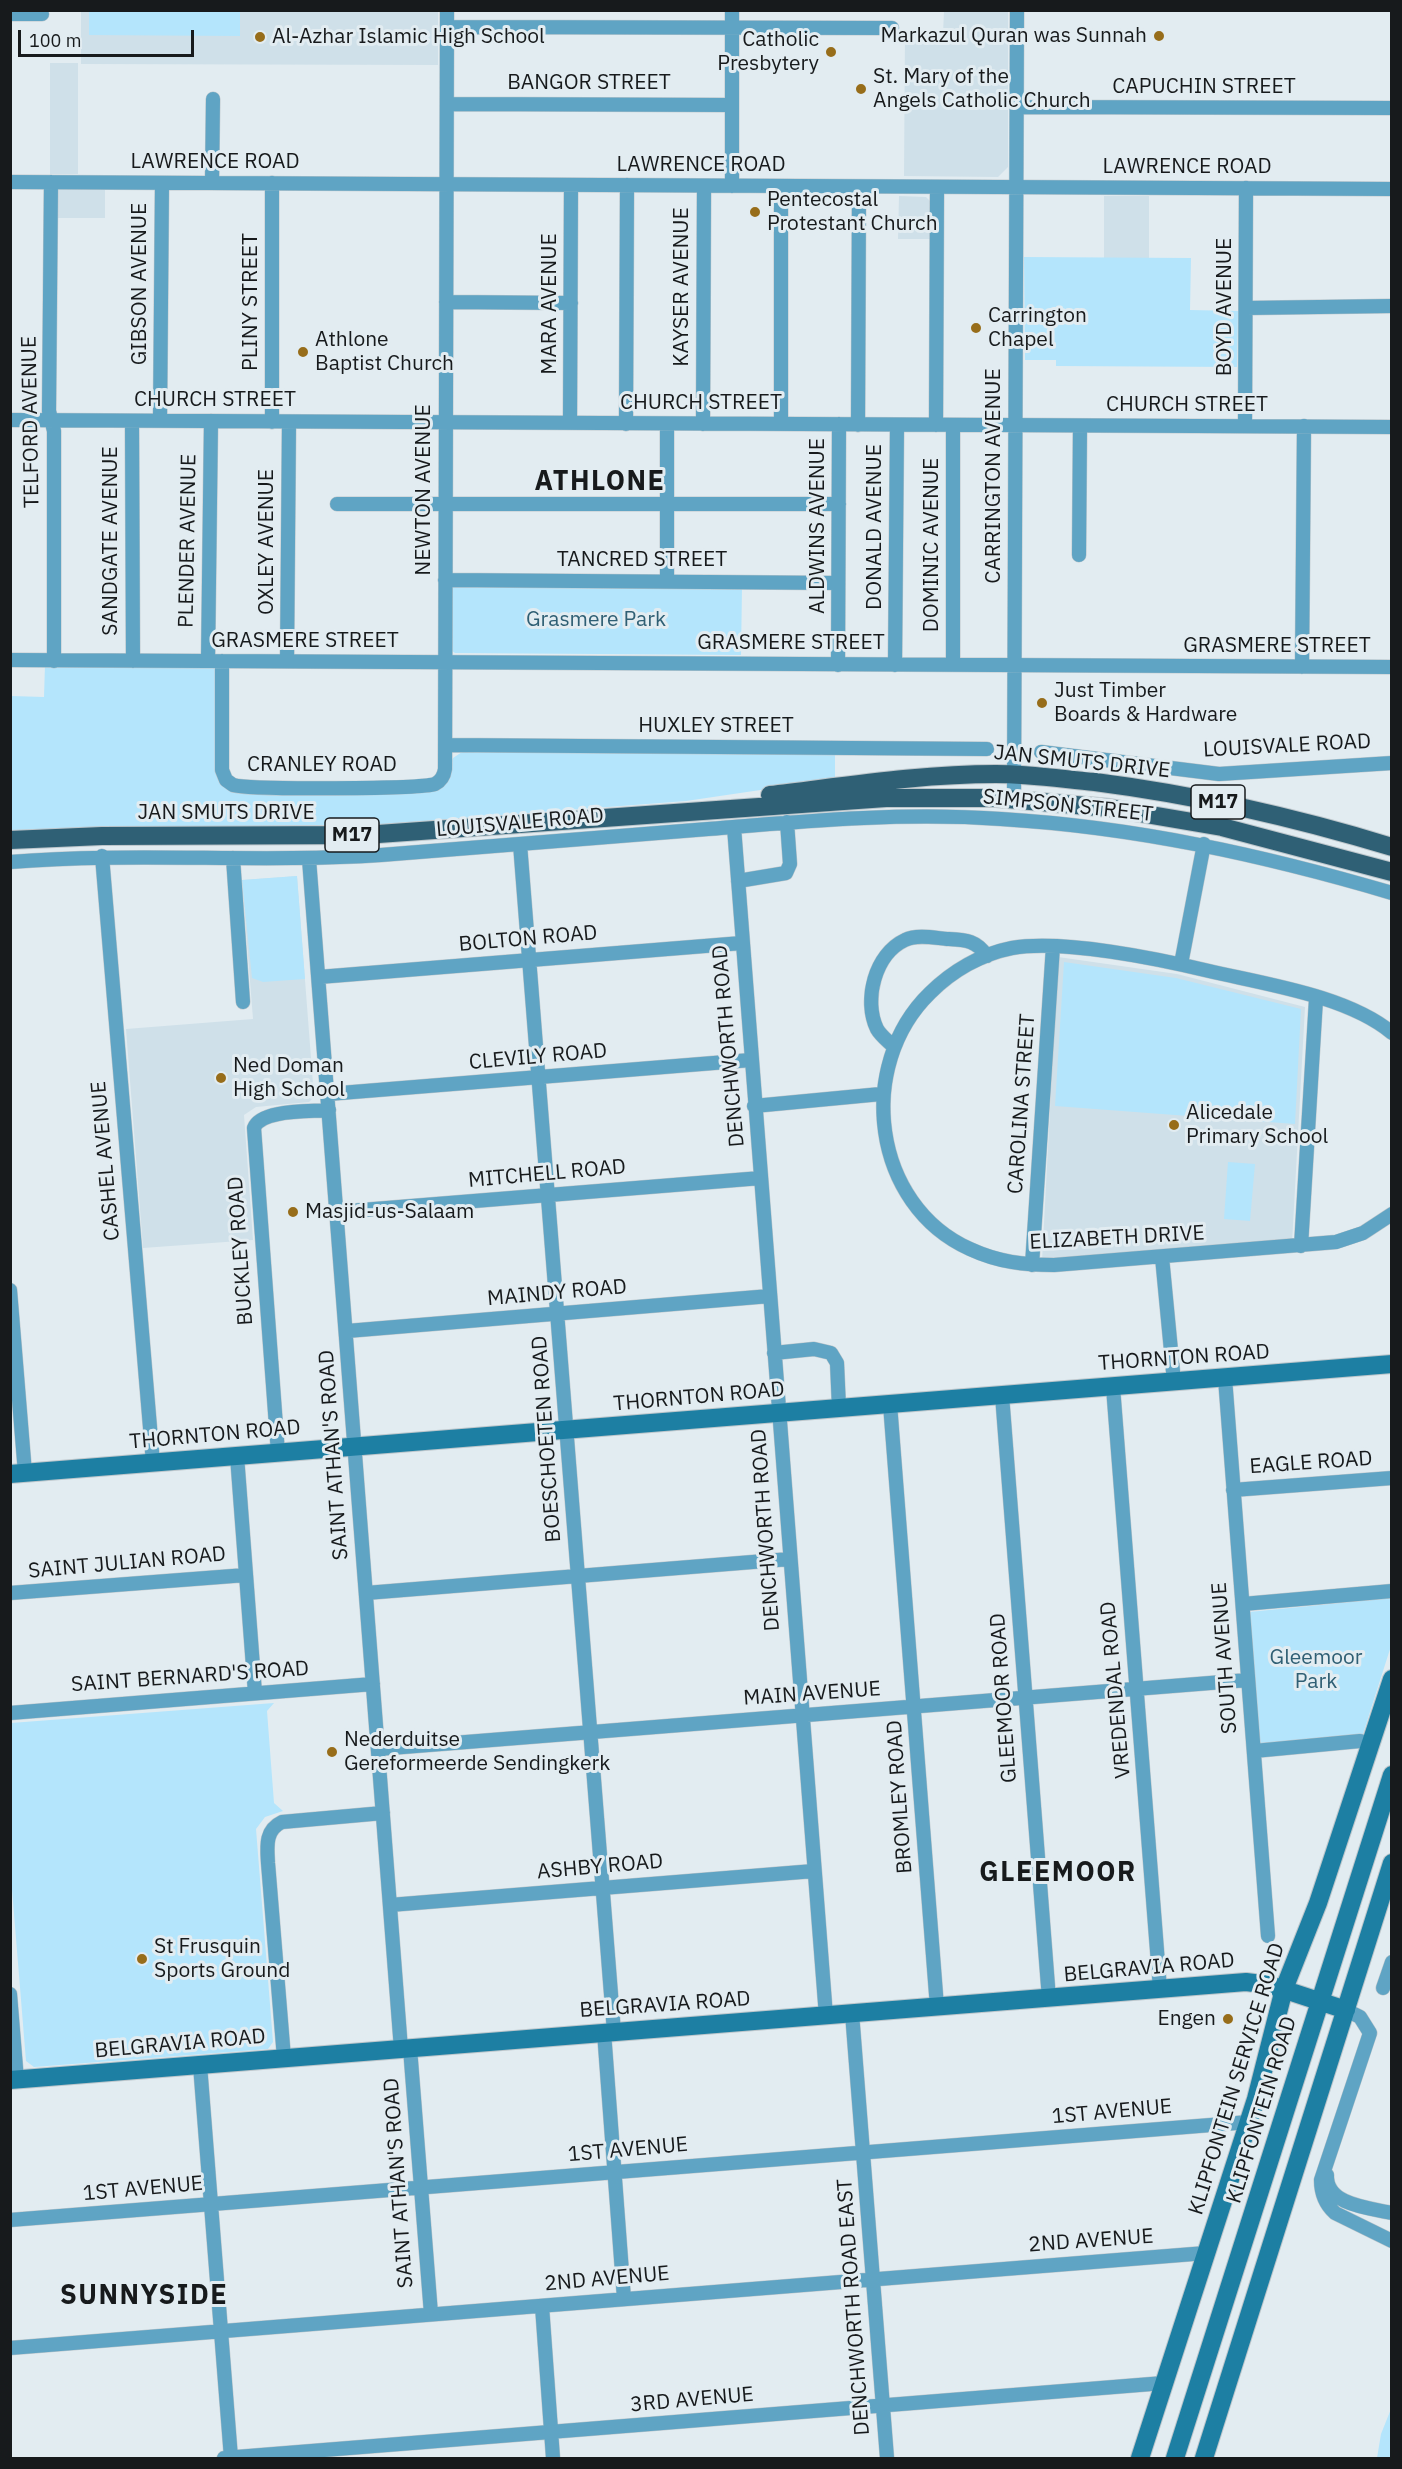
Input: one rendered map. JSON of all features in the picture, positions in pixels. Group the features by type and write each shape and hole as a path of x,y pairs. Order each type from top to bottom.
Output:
{"main road":[{"name":"JAN SMUTS DRIVE","path":"692,810 708,803 884,780 1015,774 1119,785 1221,802 1328,828 1392,847"},
{"name":"JAN SMUTS DRIVE","path":"10,840 102,836 364,835 886,798 1014,799 1110,808 1222,827 1310,848 1392,872"}],"street":[{"name":"NEWTON AVENUE","path":"432,784 440,780 444,773 445,745 447,10"},
{"path":"732,10 732,186"},
{"name":"CARRINGTON AVENUE","path":"1014,799 1017,10"},
{"path":"10,14 42,14"},
{"path":"447,27 892,28"},
{"path":"212,183 213,99"},
{"name":"BANGOR STREET","path":"447,104 732,105"},
{"name":"CAPUCHIN STREET","path":"1017,107 1392,108"},
{"name":"LAWRENCE ROAD","path":"10,182 1392,189"},
{"name":"TELFORD AVENUE","path":"51,182 54,661"},
{"name":"GIBSON AVENUE","path":"160,421 162,183"},
{"name":"PLINY STREET","path":"272,183 272,422"},
{"name":"MARA AVENUE","path":"570,423 571,185"},
{"path":"626,424 627,185"},
{"name":"KAYSER AVENUE","path":"703,424 704,186"},
{"path":"781,186 781,424"},
{"path":"858,425 859,187"},
{"path":"936,425 937,187"},
{"name":"BOYD AVENUE","path":"1245,426 1246,188"},
{"path":"446,302 571,303"},
{"path":"1246,308 1392,306"},
{"name":"CHURCH STREET","path":"10,420 1392,427"},
{"name":"SANDGATE AVENUE","path":"132,421 133,661"},
{"name":"PLENDER AVENUE","path":"211,421 215,661"},
{"name":"OXLEY AVENUE","path":"287,662 289,422"},
{"path":"667,424 667,581"},
{"name":"ALDWINS AVENUE","path":"838,665 839,424"},
{"name":"DONALD AVENUE","path":"896,665 897,425"},
{"name":"DOMINIC AVENUE","path":"953,425 953,665"},
{"path":"1079,555 1080,426"},
{"path":"1302,668 1304,426"},
{"path":"337,504 839,504"},
{"name":"TANCRED STREET","path":"445,580 838,583"},
{"name":"GRASMERE STREET","path":"10,660 1392,667"},
{"name":"CRANLEY ROAD","path":"215,661 222,770 226,780 233,785 385,787 432,784"},
{"name":"HUXLEY STREET","path":"445,745 987,750"},
{"name":"LOUISVALE ROAD","path":"1041,752 1219,774 1392,762"},
{"name":"SIMPSON STREET","path":"734,826 896,816 994,818 1113,829 1204,844 1282,861 1392,893"},
{"path":"738,881 786,873 790,864 787,822"},
{"name":"LOUISVALE ROAD","path":"10,862 102,856 309,859 734,826"},
{"name":"DENCHWORTH ROAD","path":"734,826 826,2016"},
{"name":"BOESCHOETEN ROAD","path":"520,844 603,1888 614,2172 624,2299"},
{"path":"1181,964 1204,844"},
{"name":"CASHEL AVENUE","path":"102,856 153,1463"},
{"path":"233,858 243,1002"},
{"name":"SAINT ATHAN'S ROAD","path":"309,859 390,1905 421,2189 431,2314"},
{"path":"893,1046 881,1034 875,1023 873,981 878,967 899,943 918,937 968,940 977,944 987,956"},
{"name":"BOLTON ROAD","path":"318,977 742,943"},
{"name":"ELIZABETH DRIVE","path":"1392,1033 1364,1014 1317,999 1181,964 1053,946 1012,948 959,969 927,995 908,1019 893,1046 881,1094 888,1149 899,1176 923,1213 949,1237 969,1249 1005,1262 1032,1265 1301,1246 1348,1239 1392,1214"},
{"name":"CAROLINA STREET","path":"1032,1265 1053,946"},
{"path":"1301,1246 1317,999"},
{"name":"CLEVILY ROAD","path":"328,1094 751,1060"},
{"path":"754,1106 881,1094"},
{"name":"BUCKLEY ROAD","path":"278,1453 254,1128 258,1120 269,1115 329,1110"},
{"name":"MITCHELL ROAD","path":"337,1212 761,1178"},
{"path":"1162,1257 1174,1382"},
{"path":"10,1290 18,1473"},
{"name":"MAINDY ROAD","path":"346,1331 770,1296"},
{"path":"774,1353 814,1349 831,1353 837,1363 839,1408"},
{"name":"THORNTON ROAD","path":"18,1473 1392,1365"},
{"name":"SOUTH AVENUE","path":"1225,1378 1268,1936"},
{"name":"VREDENDAL ROAD","path":"1113,1387 1160,1989"},
{"name":"GLEEMOOR ROAD","path":"1002,1395 1049,1999"},
{"name":"BROMLEY ROAD","path":"890,1404 937,2007"},
{"path":"237,1456 255,1693"},
{"name":"EAGLE ROAD","path":"1233,1490 1392,1478"},
{"path":"366,1593 790,1559"},
{"name":"SAINT JULIAN ROAD","path":"10,1593 246,1575"},
{"path":"1243,1604 1392,1591"},
{"name":"KLIPFONTEIN SERVICE ROAD","path":"1140,2458 1263,2077 1284,1989 1318,1903 1392,1679"},
{"name":"MAIN AVENUE","path":"378,1749 1248,1680"},
{"name":"SAINT BERNARD'S ROAD","path":"10,1713 373,1684"},
{"path":"1254,1751 1360,1741 1370,1744"},
{"name":"KLIPFONTEIN ROAD","path":"1175,2458 1392,1775"},
{"path":"284,2058 267,1840 273,1827 282,1822 383,1813"},
{"path":"1204,2458 1392,1863"},
{"name":"ASHBY ROAD","path":"390,1905 814,1871"},
{"path":"1383,1988 1392,1962"},
{"name":"BELGRAVIA ROAD","path":"14,2080 1246,1982 1264,1983 1346,2010"},
{"path":"10,1994 14,2080"},
{"path":"1346,2010 1360,2017 1370,2033 1321,2186 1329,2207 1392,2241"},
{"path":"852,2013 863,2153"},
{"path":"200,2065 231,2458"},
{"name":"1ST AVENUE","path":"10,2220 1248,2122"},
{"name":"DENCHWORTH ROAD EAST","path":"863,2153 887,2458"},
{"path":"1327,2167 1328,2186 1340,2199 1392,2213"},
{"name":"2ND AVENUE","path":"10,2348 1206,2253"},
{"path":"542,2306 554,2458"},
{"name":"3RD AVENUE","path":"224,2458 1164,2384"}],"shaded area":[{"name":"Al-Azhar Islamic High School","path":"81,11 438,11 438,65 81,64"},
{"path":"944,11 1008,11 1008,167 998,177 904,176 905,34 943,34"},
{"path":"50,63 78,63 78,174 50,174"},
{"path":"58,188 105,188 105,218 56,218"},
{"path":"899,196 926,197 931,202 930,239 898,239"},
{"path":"1104,196 1149,196 1149,258 1104,258"},
{"name":"Ned Doman High School","path":"297,876 314,1097 309,1102 256,1107 244,1115 253,1240 143,1248 126,1029 253,1019 242,880"},
{"name":"Alicedale Primary School","path":"1058,957 1177,974 1305,1007 1292,1243 1042,1261"}],"green space":[{"path":"89,11 240,11 240,36 89,35"},
{"path":"1024,257 1191,258 1190,310 1238,311 1237,367 1056,366 1056,360 1025,360"},
{"name":"Grasmere Park","path":"451,586 742,587 741,655 455,653 452,651"},
{"path":"45,665 215,666 215,763 219,782 230,791 434,789 453,758 462,752 835,753 835,779 686,801 385,824 11,830 11,696 44,697"},
{"path":"297,876 305,979 263,982 252,978 242,880"},
{"path":"1064,962 1176,978 1301,1009 1295,1124 1055,1106"},
{"path":"1228,1162 1255,1164 1250,1221 1224,1219"},
{"name":"Gleemoor Park","path":"1391,1598 1391,1646 1362,1737 1258,1747 1249,1612"},
{"name":"St Frusquin Sports Ground","path":"274,1703 267,1711 274,1803 283,1811 265,1817 256,1829 273,2042 268,2049 34,2067 26,2061 11,1877 11,1723"},
{"path":"1391,2409 1391,2458 1377,2458 1381,2434"}],"place":[{"name":"Markazul Quran was Sunnah","path":"1159,36"},
{"name":"Al-Azhar Islamic High School","path":"260,37"},
{"name":"Catholic Presbytery","path":"831,52"},
{"name":"St. Mary of the Angels Catholic Church","path":"861,89"},
{"name":"Pentecostal Protestant Church","path":"755,212"},
{"name":"Carrington Chapel","path":"976,328"},
{"name":"Athlone Baptist Church","path":"303,352"},
{"name":"Just Timber Boards & Hardware","path":"1042,703"},
{"name":"Ned Doman High School","path":"221,1078"},
{"name":"Alicedale Primary School","path":"1174,1125"},
{"name":"Masjid-us-Salaam","path":"293,1212"},
{"name":"Nederduitse Gereformeerde Sendingkerk","path":"332,1752"},
{"name":"St Frusquin Sports Ground","path":"142,1959"},
{"name":"Engen","path":"1228,2019"}],"district":[{"name":"ATHLONE","path":"600,482"},
{"name":"GLEEMOOR","path":"1058,1873"},
{"name":"SUNNYSIDE","path":"144,2296"}]}
